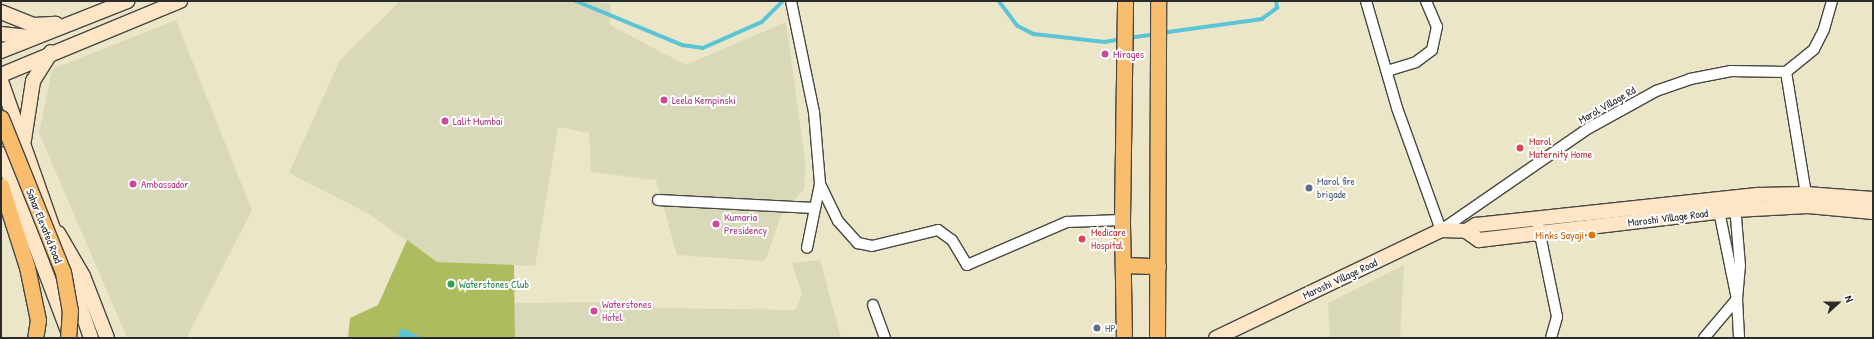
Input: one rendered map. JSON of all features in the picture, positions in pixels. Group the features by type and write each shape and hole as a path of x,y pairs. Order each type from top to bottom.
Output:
{"main road":[{"path":"1,51 127,1"},
{"path":"1,75 51,52 180,1"},
{"path":"1124,338 1124,265 1122,220 1125,1"},
{"path":"1157,338 1158,1"},
{"path":"1,12 34,25 73,22"},
{"path":"1,34 33,38"},
{"path":"24,145 33,81 51,52"},
{"path":"1,81 91,338"},
{"name":"Sahar Elevated Road","path":"1,118 63,272 70,310 69,338"},
{"path":"1,154 69,338"},
{"path":"1,186 27,267 38,320 35,338"},
{"name":"Maroshi Village Road","path":"1735,205 1806,194 1873,199"},
{"name":"Maroshi Village Road","path":"1216,338 1440,230 1466,231 1476,226 1538,226 1735,205 1808,206 1873,212"},
{"path":"50,218 83,276 107,338"},
{"path":"1124,265 1158,266"}],"street":[{"path":"791,1 814,112 820,184 807,248"},
{"path":"1366,1 1387,71 1440,230"},
{"path":"1387,71 1416,62 1432,50 1437,27 1426,1"},
{"path":"1806,194 1786,72 1814,49 1824,29 1832,1"},
{"name":"Marol Village Rd","path":"1440,230 1589,128 1656,91 1690,79 1731,71 1786,72"},
{"path":"820,184 838,221 858,243 872,246 938,230 952,240 967,265 1067,222 1122,220"},
{"path":"658,200 814,208"},
{"path":"1735,205 1740,266 1737,299 1739,338"},
{"path":"1718,206 1737,299"},
{"path":"1538,226 1557,317 1550,338"},
{"path":"1704,338 1737,299"},
{"path":"873,305 885,338"}],"shaded area":[{"path":"400,1 588,1 611,4 610,25 686,65 786,22 806,167 804,189 781,216 765,261 677,255 656,180 591,172 589,133 558,127 535,266 437,262 369,214 289,173 340,60"},
{"path":"176,20 252,210 187,337 127,338 39,133 52,69"},
{"path":"820,260 841,338 515,338 515,303 619,302 660,308 795,310 802,294 792,263"},
{"path":"1404,265 1400,338 1330,338 1328,303"}],"green space":[{"name":"Waterstones Club","path":"407,240 437,262 514,265 515,338 348,338 350,318 378,305"}],"water":[{"path":"401,328 423,338 397,338"}],"waterway":[{"path":"576,1 682,45 703,48 762,22 783,1"},
{"path":"999,1 1018,26 1034,34 1105,42 1121,39"},
{"path":"1161,33 1262,19 1277,8 1276,1"},
{"path":"1128,38 1155,34"}],"place":[{"name":"Mirages","path":"1105,54"},
{"name":"Leela Kempinski","path":"664,100"},
{"name":"Lalit Mumbai","path":"445,121"},
{"name":"Marol Maternity Home","path":"1520,148"},
{"name":"Ambassador","path":"133,184"},
{"name":"Marol fire brigade","path":"1309,188"},
{"name":"Kumaria Presidency","path":"716,224"},
{"name":"Minks Sayaji","path":"1592,235"},
{"name":"Medicare Hospital","path":"1082,239"},
{"name":"Waterstones Club","path":"451,284"},
{"name":"Waterstones Hotel","path":"594,311"},
{"name":"HP","path":"1097,328"}]}
